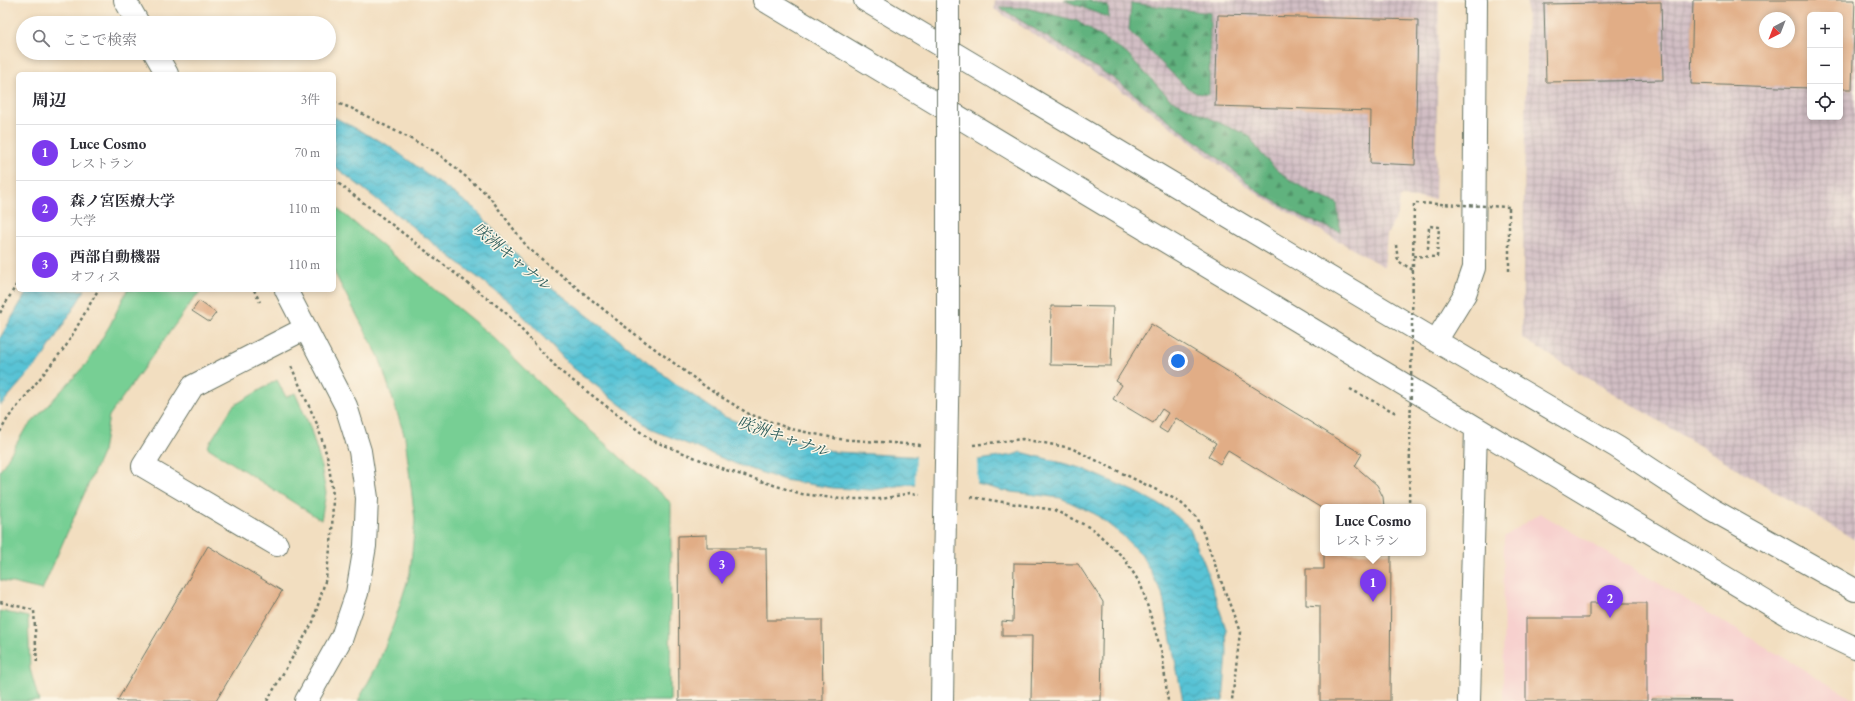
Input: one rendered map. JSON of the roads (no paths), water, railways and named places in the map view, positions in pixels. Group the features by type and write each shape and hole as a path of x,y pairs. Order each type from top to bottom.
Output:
{"street":[{"path":"125,0 134,16"},
{"path":"764,0 1796,620 1855,648"},
{"path":"865,0 1436,341 1618,447 1710,509 1855,590"},
{"path":"942,701 948,350 948,0"},
{"path":"1436,341 1464,294 1474,268 1476,0"},
{"path":"159,60 166,72"},
{"path":"287,292 346,406 360,451 367,498 366,546 357,593 342,637 306,701"},
{"path":"277,545 143,466 193,386 306,328"},
{"path":"1469,701 1476,428"}],"water":[{"name":"咲洲キャナル","path":"336,118 389,146 475,209 532,272 676,384 725,417 775,437 836,452 979,460 1013,455 1021,452 1081,468 1136,492 1168,509 1189,527 1205,565 1226,629 1227,654 1223,701 1183,701 1162,593 1142,556 1122,535 1095,514 1061,498 1004,491 977,484 909,484 873,490 833,488 784,480 741,466 653,430 572,367 512,304 336,168"},
{"path":"27,292 84,292 43,357 0,406 0,338"}],"place":[{"name":"西部自動機器","path":"722,584"},
{"name":"Luce Cosmo","path":"1373,602"},
{"name":"森ノ宮医療大学","path":"1610,618"}]}
